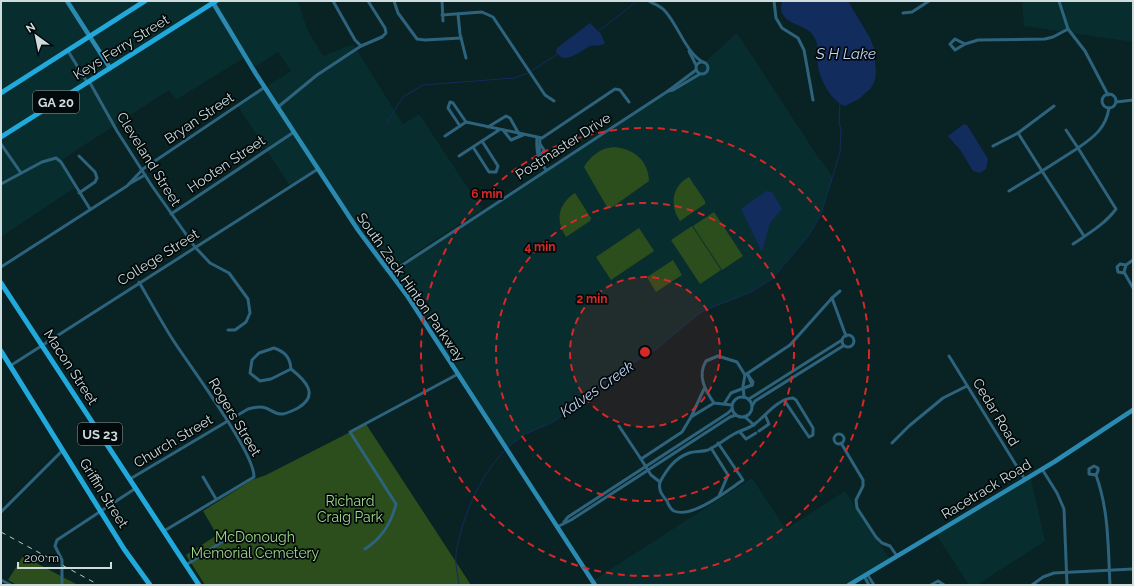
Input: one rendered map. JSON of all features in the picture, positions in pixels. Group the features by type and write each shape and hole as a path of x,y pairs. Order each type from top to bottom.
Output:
{"main road":[{"path":"67,1 110,68"},
{"name":"GA 20","path":"1,93 145,1"},
{"name":"Keys Ferry Street","path":"1,137 213,2"},
{"name":"South Zack Hinton Parkway","path":"213,2 265,87 318,169 358,230 408,297 595,585"},
{"name":"Macon Street","path":"1,283 199,585"},
{"name":"Griffin Street","path":"1,351 124,549 150,585"},
{"name":"Racetrack Road","path":"849,585 1042,468 1133,410"}],"street":[{"path":"333,1 355,40 361,46"},
{"path":"278,107 317,76 361,46 382,37 386,33 385,28 368,1"},
{"path":"394,1 398,12 417,39 461,38"},
{"path":"442,1 443,21"},
{"path":"649,1 666,12 694,58 696,70 700,74"},
{"path":"774,1 776,18 782,28 798,38 804,50 813,100"},
{"path":"903,13 912,12 929,1"},
{"path":"1059,1 1068,29 1085,51 1108,94 1114,96 1116,102"},
{"path":"442,15 484,12 496,19 545,95 554,101"},
{"path":"458,14 461,38 466,58"},
{"path":"965,44 955,39 950,44 955,50 965,44 978,40 1044,39 1053,37 1068,29"},
{"path":"668,91 673,90 700,74 705,74 708,70 708,66 697,58 685,42"},
{"name":"Cleveland Street","path":"68,51 117,131 143,169 145,175 194,247 210,263 229,273 248,299 250,313 246,322 235,330 228,330"},
{"path":"696,66 703,62"},
{"path":"668,91 696,70"},
{"name":"Bryan Street","path":"129,184 143,169 265,87"},
{"path":"460,126 448,108 450,102 453,103 466,122 538,138 550,134 615,89 620,90 629,102"},
{"name":"Postmaster Drive","path":"390,273 668,91"},
{"path":"1108,94 1104,97 1102,102 1104,106 1109,108"},
{"path":"1109,108 1114,106 1116,102 1133,100"},
{"path":"993,146 1018,133 1054,106"},
{"path":"1009,192 1096,135 1102,128 1108,116 1109,108"},
{"path":"488,127 506,116 510,118 521,134"},
{"path":"445,136 466,122"},
{"path":"501,130 512,140 521,134"},
{"path":"459,156 501,130"},
{"path":"1066,130 1116,209 1102,224 1073,244"},
{"name":"Hooten Street","path":"171,214 294,132"},
{"path":"1018,133 1084,236"},
{"path":"538,138 537,152 539,159 546,170"},
{"path":"524,170 539,159 540,144 538,138"},
{"path":"473,147 489,171 492,173 496,172 498,165 482,141"},
{"path":"1,144 21,173"},
{"path":"78,156 95,172 97,178 95,182 79,193"},
{"path":"1,184 45,160 56,158 61,162 90,209"},
{"name":"College Street","path":"10,366 139,282 318,169"},
{"name":"Bryan Street","path":"1,267 145,175"},
{"path":"1124,273 1126,265 1133,260"},
{"path":"1126,265 1120,264 1117,268 1119,272 1124,273 1133,288"},
{"name":"Rogers Street","path":"139,282 174,341 227,421 250,460 254,471 254,477 164,531"},
{"path":"744,397 743,384 746,375 790,345 840,291"},
{"path":"832,298 846,336"},
{"path":"749,399 846,336"},
{"path":"750,420 750,413 755,401 843,346 849,347 853,344 852,337 846,336"},
{"path":"842,340 843,346"},
{"path":"274,348 283,351 288,356 291,369 271,379 260,381 250,372 252,360 259,353 274,348"},
{"path":"714,403 702,384 704,364 712,358 718,356 737,362 753,382 752,385 731,393 724,404"},
{"name":"Cedar Road","path":"950,356 1024,478"},
{"name":"Church Street","path":"130,479 248,409 258,406 266,406 276,412 284,414 303,405 309,397 309,389 305,381 291,369"},
{"path":"365,549 376,541 385,531 392,519 396,504 350,432 458,374"},
{"path":"743,384 750,380"},
{"path":"892,443 909,426 943,398 967,386"},
{"path":"640,459 682,432 704,389"},
{"path":"557,527 564,522 571,520 728,414 737,398 744,397 749,399 752,406"},
{"path":"718,444 743,480 696,510 673,511 658,488 660,482 672,464 689,453 704,451 711,448 718,444 740,432 754,425 784,400 791,398 796,400 813,428 813,435 809,437 784,400"},
{"path":"691,417 714,403 732,407 736,415"},
{"path":"745,416 750,413"},
{"path":"647,469 730,417 736,415 745,416 754,425"},
{"path":"740,432 746,439 758,432 769,424 765,415"},
{"path":"619,426 647,469 660,482"},
{"path":"842,443 863,480 863,486 856,498 857,508 876,537 882,543 890,546 897,556"},
{"path":"711,448 728,474 719,496"},
{"path":"1,512 63,450"},
{"path":"1042,468 1057,493 1064,509 1067,585"},
{"path":"1096,475 1103,495 1106,512 1110,585"},
{"path":"203,477 216,499"},
{"path":"62,585 62,565 55,546 57,541 101,510 136,488"},
{"path":"186,565 234,534"},
{"path":"1032,585 1048,574 1133,569"},
{"path":"866,575 869,585"},
{"path":"866,575 874,585"},
{"path":"1,580 11,585"},
{"path":"931,585 938,581 944,585"}],"shaded area":[{"path":"1,1 298,1 307,29 323,56 353,44 403,124 419,114 482,209 385,273 315,170 290,186 237,105 291,71 278,52 255,67 247,56 176,100 169,90 60,161 76,187 1,237"},
{"path":"1022,1 1133,1 1133,42 1024,26"},
{"path":"737,33 820,160 833,177 818,221 809,235 772,279 751,292 704,311 659,347 611,377 553,422 525,434 506,448 390,273 641,108 696,70"},
{"path":"1030,474 1045,541 977,585 969,585 935,533"},
{"path":"752,478 786,529 845,491 891,561 852,585 586,585"}],"green space":[{"path":"614,147 628,150 639,157 646,167 649,181 611,208 607,207 584,167 597,153"},
{"path":"689,177 705,201 705,204 680,221 674,209 674,196 679,185"},
{"path":"575,193 591,218 590,221 566,237 560,224 560,213 565,202"},
{"path":"714,212 743,256 722,270 693,226"},
{"path":"692,226 721,270 700,284 671,240"},
{"path":"639,228 654,251 611,280 596,257"},
{"path":"673,260 682,275 656,292 647,277"},
{"name":"Richard Craig Park","path":"366,424 471,585 205,585 186,555 217,535 203,511 252,480 266,475"},
{"path":"23,556 78,585 17,585 8,580"}],"water":[{"name":"S H Lake","path":"782,1 848,1 870,38 874,48 876,72 875,80 871,88 859,99 845,106 835,100 827,90 819,72 817,44 813,35 808,30 793,23 784,16 781,10"},
{"path":"590,23 601,34 605,43 590,46 568,58 561,57 556,52 557,48"},
{"path":"964,124 967,125 988,159 986,169 980,173 973,171 961,151 948,136"},
{"path":"766,191 772,192 782,209 770,223 762,252 741,209"}],"waterway":[{"path":"599,31 637,1"},
{"path":"531,71 558,54"},
{"path":"386,124 403,97 423,85 514,78 528,73"},
{"name":"Kalves Creek","path":"507,448 525,434 553,422 566,413 611,377 659,347 698,313 751,292 772,279 809,235 821,214 840,152 840,103"},
{"name":"Kalves Creek","path":"459,585 456,554 467,512 487,472 505,450"}],"railway":[{"path":"1,532 99,585"}],"park label":[{"name":"McDonough Memorial Cemetery","path":"255,546"}]}
